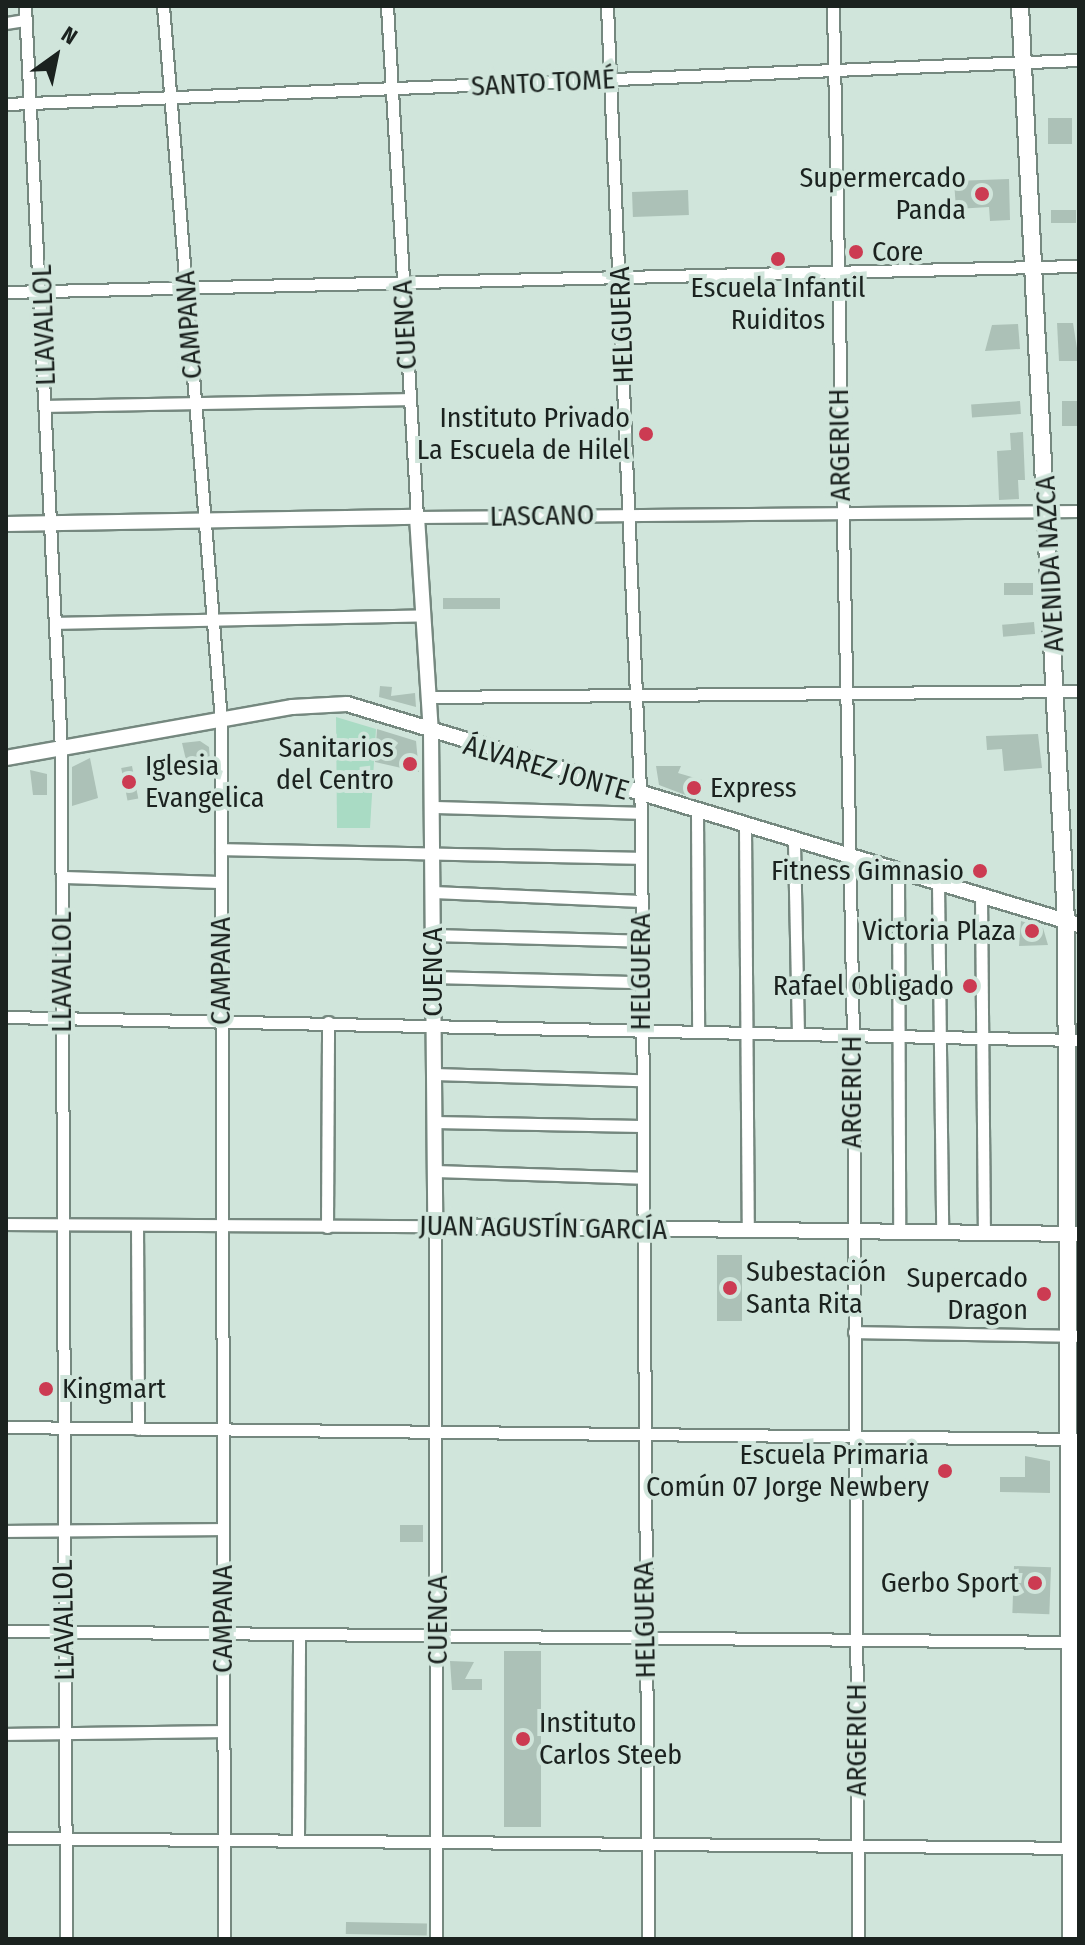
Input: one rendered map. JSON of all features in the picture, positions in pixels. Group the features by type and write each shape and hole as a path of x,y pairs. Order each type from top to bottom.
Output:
{"main road":[{"name":"AVENIDA NAZCA","path":"1020,6 1057,692 1073,923 1075,1848 1071,1939"}],"street":[{"name":"LLAVALLOL","path":"25,6 43,291 47,525 56,623 61,750 66,1939"},
{"name":"CAMPANA","path":"163,6 221,721 224,1939"},
{"name":"CUENCA","path":"387,6 431,732 438,1636 436,1939"},
{"name":"HELGUERA","path":"607,6 641,796 641,1433 648,1939"},
{"name":"ARGERICH","path":"833,6 853,1036 858,1939"},
{"path":"6,23 26,20"},
{"name":"SANTO TOMÉ","path":"6,104 393,91 1079,60"},
{"path":"6,292 1079,266"},
{"path":"47,406 409,399"},
{"name":"LASCANO","path":"6,524 1079,511"},
{"path":"56,623 424,615"},
{"path":"428,697 1079,691"},
{"name":"ÁLVAREZ JONTE","path":"6,758 336,703 848,860 1073,923"},
{"path":"432,807 641,813"},
{"path":"697,813 698,1029"},
{"path":"745,827 748,1231"},
{"path":"794,843 798,1031"},
{"path":"221,849 641,858"},
{"path":"898,872 899,1232"},
{"path":"62,877 221,882"},
{"path":"938,884 942,1232"},
{"path":"433,892 641,901"},
{"path":"981,896 984,1231"},
{"path":"433,935 642,941"},
{"path":"432,977 642,982"},
{"path":"6,1017 798,1031 939,1039 1073,1040"},
{"path":"327,1227 328,1022"},
{"path":"434,1074 641,1080"},
{"path":"434,1122 641,1126"},
{"path":"435,1171 642,1178"},
{"name":"JUAN AGUSTÍN GARCÍA","path":"6,1224 1074,1234"},
{"path":"137,1225 138,1429"},
{"path":"854,1332 1074,1336"},
{"path":"6,1427 855,1434 1075,1439"},
{"path":"6,1531 223,1529"},
{"path":"6,1631 646,1641 1075,1642"},
{"path":"298,1838 299,1636"},
{"path":"6,1734 222,1731"},
{"path":"6,1838 298,1838 647,1847 1075,1848"}],"green space":[{"path":"336,717 376,729 370,828 337,828"}],"building":[{"path":"1048,118 1072,118 1072,144 1048,144"},
{"name":"Supermercado Panda","path":"1009,179 1010,220 990,221 989,207 956,209 954,181"},
{"path":"688,190 689,215 633,217 632,192"},
{"path":"1051,210 1076,210 1076,223 1051,223"},
{"path":"1057,323 1073,323 1079,361 1059,361"},
{"path":"1018,324 1020,349 985,351 992,325"},
{"path":"1020,401 1021,414 972,417 971,404"},
{"path":"1062,401 1079,401 1079,426 1062,426"},
{"path":"1023,432 1025,480 1018,480 1019,499 999,500 997,451 1011,450 1010,433"},
{"path":"1004,583 1033,583 1033,595 1004,595"},
{"path":"443,598 500,598 500,609 443,609"},
{"path":"1034,622 1035,634 1003,637 1002,625"},
{"path":"380,686 392,687 391,696 415,693 416,707 379,697"},
{"path":"377,729 416,741 419,772 375,762"},
{"path":"1038,734 1042,768 1004,771 1002,749 987,750 986,736"},
{"path":"200,741 209,747 210,761 186,760 182,743"},
{"path":"90,758 98,798 72,806 72,767"},
{"name":"Iglesia Evangelica","path":"132,766 138,798 127,800 121,768"},
{"path":"656,766 681,766 678,773 702,780 696,799 659,785"},
{"path":"30,770 47,774 47,795 33,795"},
{"name":"Victoria Plaza","path":"1021,921 1043,928 1048,945 1019,946"},
{"name":"Subestación Santa Rita","path":"717,1255 742,1255 742,1321 717,1321"},
{"path":"1025,1456 1050,1461 1050,1493 1000,1492 1000,1477 1025,1477"},
{"path":"400,1525 423,1525 423,1542 400,1542"},
{"path":"1014,1566 1051,1567 1049,1614 1012,1613"},
{"name":"Instituto Carlos Steeb","path":"504,1651 541,1651 541,1827 504,1827"},
{"path":"450,1661 474,1662 465,1679 482,1679 482,1690 452,1690"},
{"path":"346,1922 427,1923 427,1935 346,1934"}],"place":[{"name":"Supermercado Panda","path":"982,194"},
{"name":"Core","path":"856,252"},
{"name":"Escuela Infantil Ruiditos","path":"778,259"},
{"name":"Instituto Privado La Escuela de Hilel","path":"646,434"},
{"name":"Sanitarios del Centro","path":"410,764"},
{"name":"Iglesia Evangelica","path":"129,782"},
{"name":"Express","path":"694,788"},
{"name":"Fitness Gimnasio","path":"980,871"},
{"name":"Victoria Plaza","path":"1032,931"},
{"name":"Rafael Obligado","path":"970,986"},
{"name":"Subestación Santa Rita","path":"730,1288"},
{"name":"Supercado Dragon","path":"1044,1294"},
{"name":"Kingmart","path":"46,1389"},
{"name":"Escuela Primaria Común 07 Jorge Newbery","path":"945,1471"},
{"name":"Gerbo Sport","path":"1035,1583"},
{"name":"Instituto Carlos Steeb","path":"523,1739"}]}
